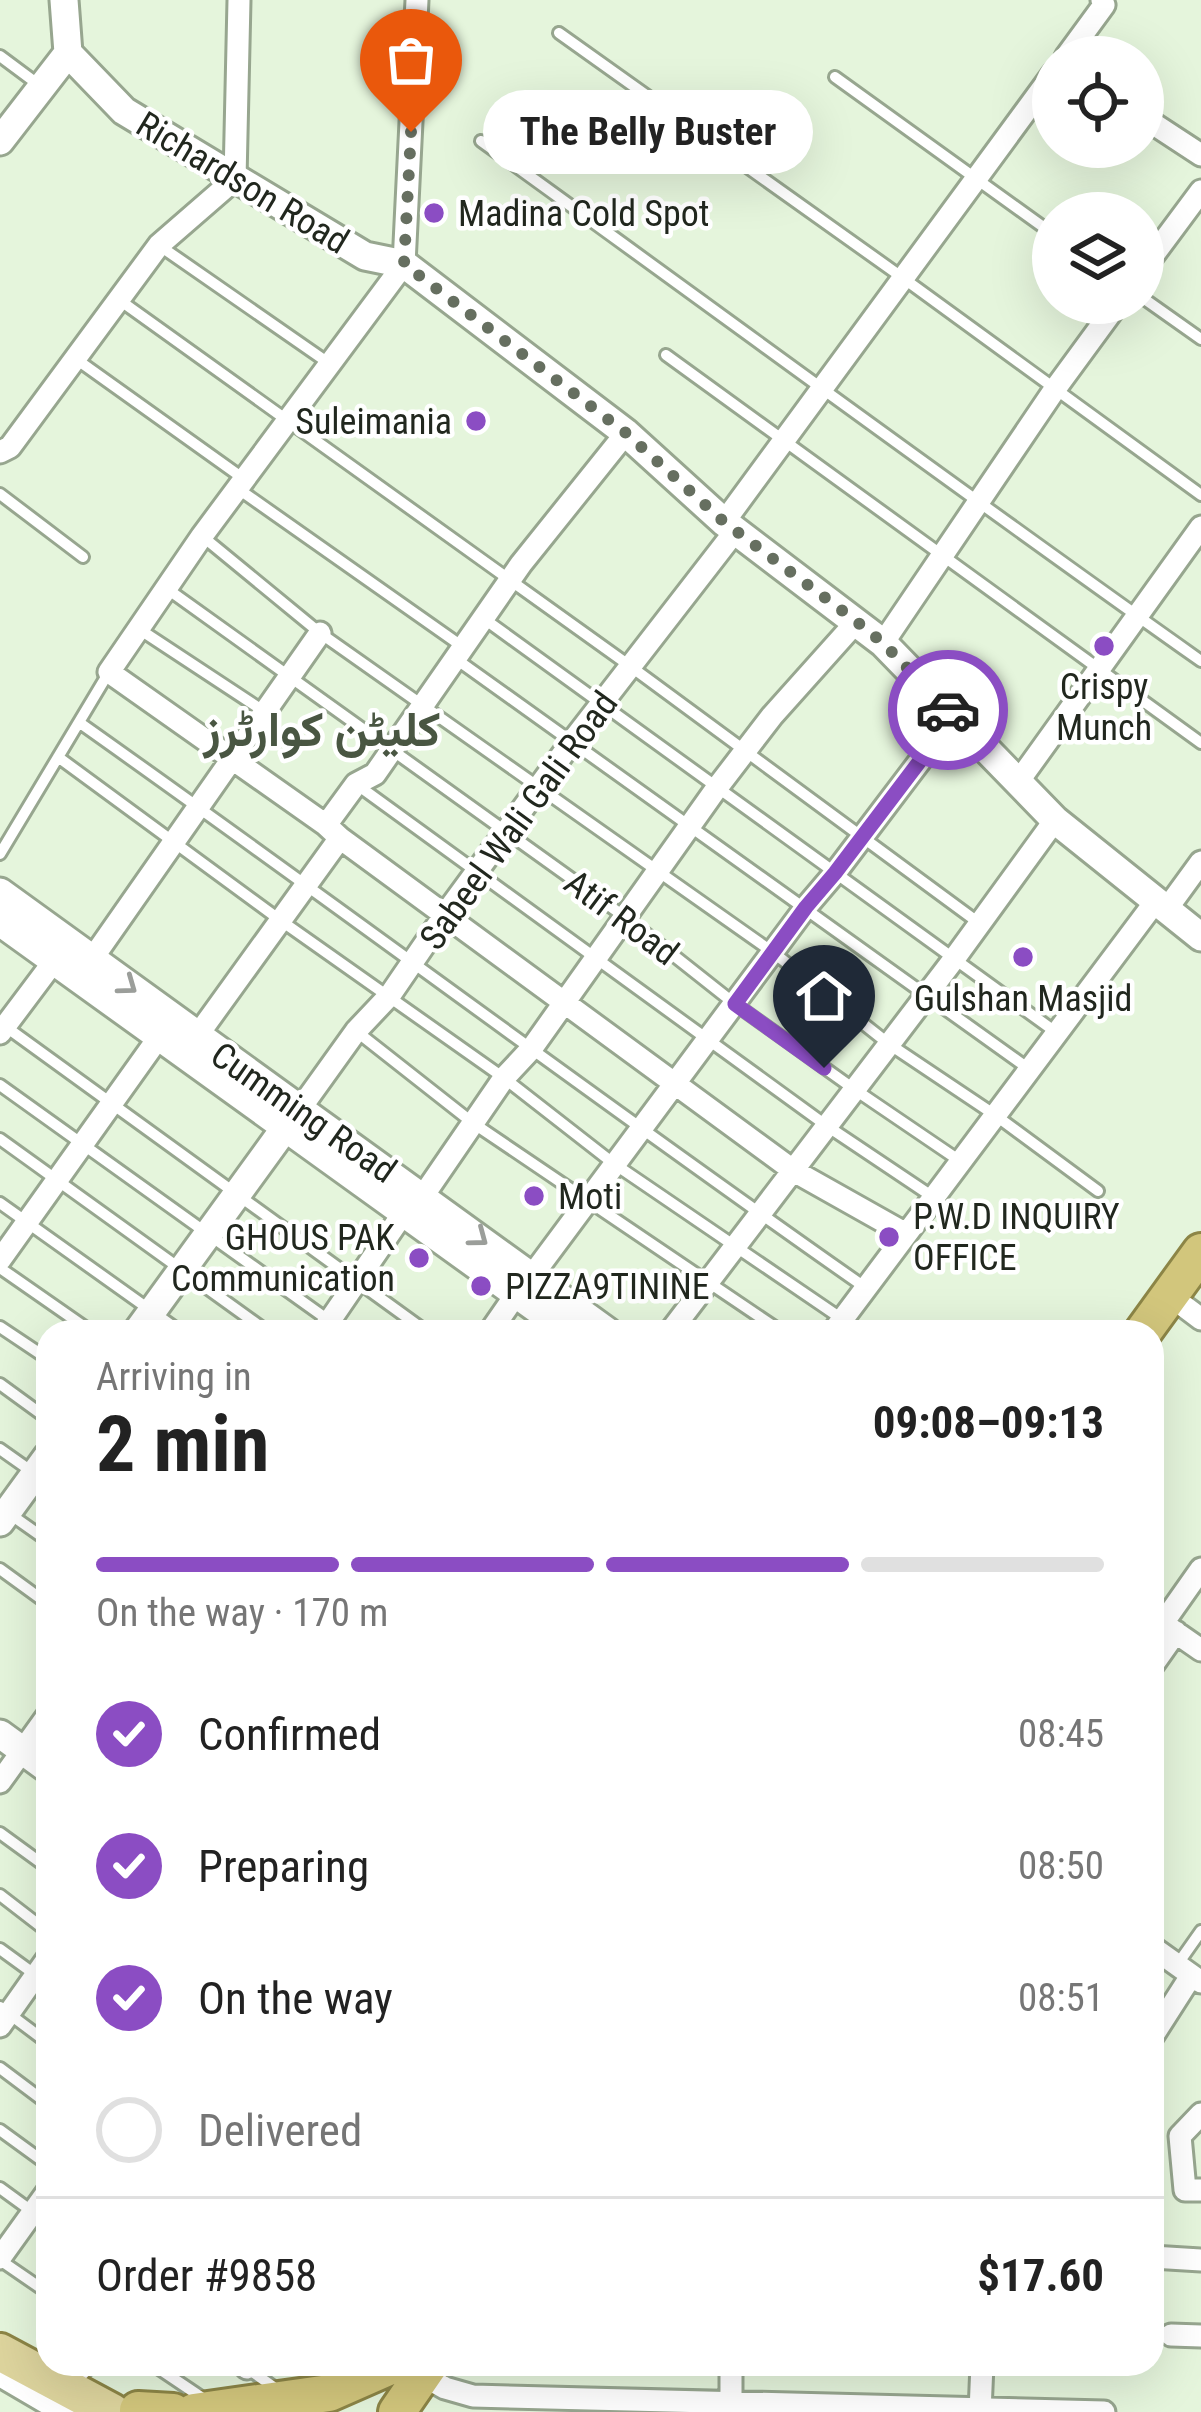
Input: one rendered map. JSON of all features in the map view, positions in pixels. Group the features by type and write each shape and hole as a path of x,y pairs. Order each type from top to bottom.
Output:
{"highway":[{"path":"1152,1320 1201,1252"},
{"path":"1164,1340 1196,1304"},
{"path":"206,2410 329,2393 383,2376"},
{"path":"361,2412 401,2376"},
{"path":"398,2411 408,2376"}],"main road":[{"path":"0,2352 36,2367"},
{"path":"58,2376 142,2411"}],"street":[{"path":"5,123 42,87 68,52 64,0"},
{"path":"0,452 10,448 159,245 235,179 239,0"},
{"path":"417,0 404,264 202,536 109,672 794,1171 906,1234"},
{"path":"1080,36 1103,3"},
{"name":"Richardson Road","path":"68,52 124,111 365,256 404,264 626,433 730,526 883,643 1055,820 1201,937"},
{"name":"Sabeel Wali Gali Road","path":"292,1119 356,1031 390,995 602,706 730,526 783,442 1032,103"},
{"path":"1164,130 1201,154"},
{"path":"1164,241 1201,191"},
{"path":"883,643 1102,324"},
{"path":"197,1036 307,884 356,784 375,774 509,581 626,433"},
{"path":"1018,782 1201,526"},
{"path":"336,1320 356,1281 504,1078 532,1048 716,789 856,621"},
{"path":"92,959 320,633"},
{"path":"499,1320 954,716"},
{"path":"679,1320 1055,820"},
{"path":"842,1320 1057,1033 1201,862"},
{"name":"Cumming Road","path":"0,892 197,1036 292,1119"},
{"name":"Cumming Road","path":"0,922 158,1037 292,1119 524,1285 587,1320"},
{"path":"2,1027 54,962"},
{"path":"0,1264 158,1037"},
{"path":"146,1320 292,1119"},
{"name":"Cumming Road","path":"524,1285 558,1320"},
{"path":"2,1514 36,1479"},
{"path":"1201,1569 1164,1623 1201,1650"},
{"path":"0,1782 11,1742 36,1724"},
{"path":"11,1742 36,1760"},
{"path":"1164,1956 1190,1975 1164,2017"},
{"path":"3,2016 36,1981"},
{"path":"1201,2114 1180,2136 1185,2190 1201,2190"},
{"path":"0,2259 36,2222"},
{"path":"1164,2258 1201,2260"},
{"path":"0,2332 36,2352"},
{"path":"1171,2335 1201,2336"},
{"path":"0,2372 68,2412"},
{"path":"86,2376 142,2411"},
{"path":"426,2376 473,2396 731,2408 1104,2412"},
{"path":"730,2376 731,2408"},
{"path":"980,2411 981,2376"}],"lane":[{"path":"560,34 1201,495"},
{"path":"0,56 42,87"},
{"path":"835,77 1032,219"},
{"path":"482,141 976,503 1201,661"},
{"path":"159,245 330,364"},
{"path":"118,299 979,923"},
{"path":"1164,313 1201,339"},
{"path":"666,356 1201,743"},
{"path":"75,358 571,743 1029,1070"},
{"path":"0,494 83,557"},
{"path":"202,536 320,633 773,953 889,1044 1098,1191"},
{"name":"Atif Road","path":"166,589 507,831 854,1090 960,1161"},
{"path":"483,618 1057,1033"},
{"path":"139,628 265,712"},
{"path":"0,854 109,672"},
{"path":"80,723 866,1288"},
{"path":"58,757 830,1320"},
{"path":"356,784 827,1126 933,1197"},
{"path":"2,1027 410,1320"},
{"path":"356,1031 473,1123 764,1320"},
{"path":"0,1085 321,1320"},
{"path":"0,1139 251,1320"},
{"path":"0,1203 143,1320"},
{"path":"0,1264 76,1320"},
{"path":"0,1327 36,1351"},
{"path":"0,1384 36,1410"},
{"path":"0,1449 36,1467"},
{"path":"2,1514 36,1534"},
{"path":"0,1569 36,1595"},
{"path":"0,1833 36,1859"},
{"path":"0,1895 36,1923"},
{"path":"1190,1975 1201,1931"},
{"path":"0,1949 36,1968"},
{"path":"3,2016 36,2036"},
{"path":"0,2068 36,2095"},
{"path":"0,2130 36,2156"},
{"path":"0,2188 36,2215"},
{"path":"0,2259 36,2284"},
{"path":"166,2376 206,2410"},
{"path":"261,2376 290,2399"}],"way so far":[{"path":"411,132 404,264 626,433 724,522 883,643 948,710"}],"place":[{"name":"The Belly Buster","path":"411,132"},
{"name":"Madina Cold Spot","path":"434,213"},
{"name":"Suleimania","path":"476,421"},
{"name":"Crispy Munch","path":"1104,646"},
{"name":"Gulshan Masjid","path":"1023,957"},
{"name":"Moti","path":"534,1196"},
{"name":"P.W.D INQUIRY OFFICE","path":"889,1237"},
{"name":"GHOUS PAK Communication","path":"419,1258"},
{"name":"PIZZA9TININE","path":"481,1286"}],"district":[{"name":"کلیٹن کوارٹرز","path":"322,729"}],"route":[{"path":"824,1068 735,1004 954,716 948,710"}]}
